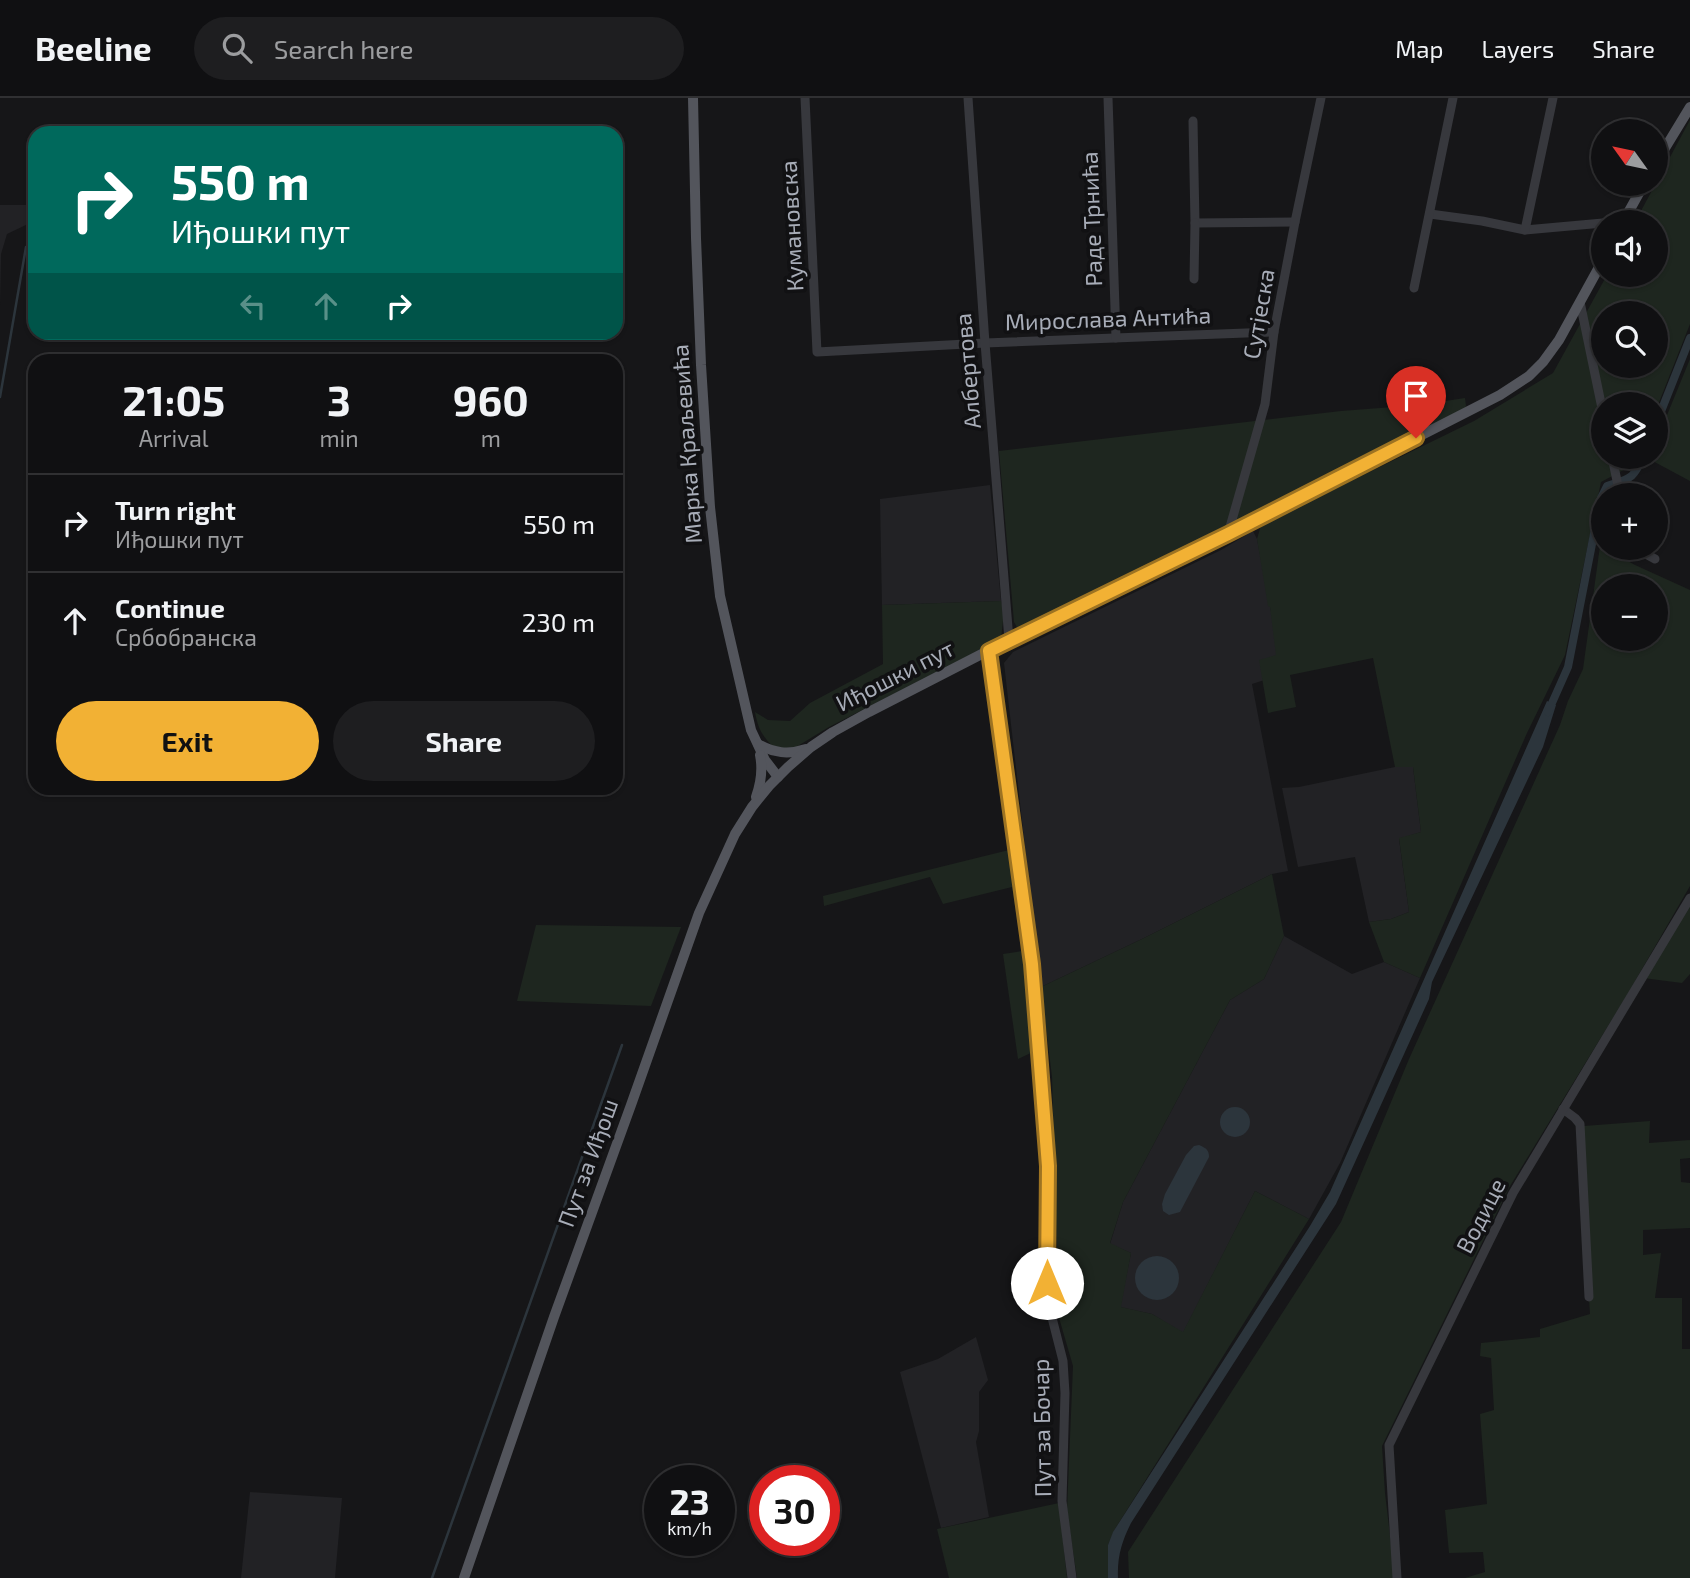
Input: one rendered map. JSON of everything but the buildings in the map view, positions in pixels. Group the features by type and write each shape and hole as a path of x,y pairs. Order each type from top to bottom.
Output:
{"main road":[{"name":"Марка Краљевића","path":"693,98 701,352 720,596 747,718 757,746 778,777"},
{"path":"1668,143 1690,107"},
{"name":"Иђошки пут","path":"778,777 832,732 869,712 1009,640 1228,534 1500,395 1529,376 1543,362 1559,340 1591,282"},
{"path":"757,746 778,753 811,747"},
{"path":"752,807 761,783 762,769 757,746"},
{"name":"Пут за Иђош","path":"464,1578 554,1317 699,913 727,849 752,807 778,777"}],"street":[{"name":"Кумановска","path":"805,98 817,352"},
{"name":"Албертова","path":"968,98 1009,640"},
{"name":"Раде Трнића","path":"1108,98 1116,338"},
{"name":"Сутјеска","path":"1228,534 1265,404 1274,332 1321,98"},
{"path":"1414,288 1453,98"},
{"path":"1525,230 1553,98"},
{"path":"1193,121 1194,279"},
{"path":"1430,214 1525,230 1591,224"},
{"path":"1195,223 1295,222"},
{"path":"1580,302 1598,392"},
{"name":"Мирослава Антића","path":"817,352 1274,332"},
{"name":"Пут за Бочар","path":"989,651 1029,939 1041,1065 1048,1166 1047,1298 1063,1361 1065,1393 1062,1501 1072,1578"},
{"name":"Водице","path":"1397,1578 1389,1445 1513,1193 1690,898"},
{"path":"1563,1109 1580,1124 1589,1297"}],"shaded area":[{"path":"1690,120 1690,324 1663,392 1591,392 1591,469 1625,469 1601,483 1591,483 1591,530 1565,655 1527,733 1420,978 1384,962 1369,922 1391,919 1409,912 1399,838 1421,832 1413,767 1395,767 1373,658 1290,675 1296,707 1268,713 1259,660 1276,655 1257,539 1261,525 1474,421 1553,373 1591,304 1591,378 1668,378 1668,301 1593,301 1600,287 1668,287 1668,210 1641,210 1649,196 1668,196 1668,161"},
{"path":"0,205 28,205 28,224 7,234 1,254 0,305"},
{"path":"1690,359 1690,481 1668,469 1668,413"},
{"path":"1465,398 1466,406 1462,412 1374,453 1025,629 1018,629 1014,622 999,451"},
{"path":"990,485 1001,601 882,605 880,499"},
{"path":"1253,531 1257,539 1283,674 1252,684 1288,871 1272,874 1041,987 1004,663 1013,652 1221,550"},
{"path":"1598,560 1626,560 1655,574 1596,574"},
{"path":"1668,580 1690,590 1690,886 1510,1186 1382,1446 1395,1578 1129,1578 1128,1552 1341,1222 1409,1059 1560,725 1583,669 1591,611 1591,651 1668,651"},
{"path":"1001,601 1004,612 1001,639 829,727 796,747 776,749 762,733 755,712 768,720 790,721 810,703 883,664 882,605"},
{"path":"1547,701 1556,705 1543,747 1432,982 1429,999 1336,1204 1131,1523 1121,1549 1118,1578 1108,1578 1108,1545 1113,1532 1330,1192"},
{"path":"1395,767 1413,767 1421,832 1399,839 1409,912 1391,919 1369,922 1355,857 1298,867 1282,788 1299,787"},
{"path":"1013,849 1023,921 1035,1051 1018,1059 1003,954 1022,951 1012,887 943,904 930,877 824,906 823,896"},
{"path":"1272,874 1284,936 1264,979 1230,1000 1123,1202 1110,1243 1131,1253 1121,1307 1152,1314 1183,1332 1255,1191 1309,1219 1115,1529 1108,1545 1109,1578 1077,1578 1067,1510 1073,1366 1055,1304 1057,1253 1052,1077 1041,987"},
{"path":"1690,903 1690,974 1682,983 1643,978"},
{"path":"536,925 681,927 651,1006 517,1001"},
{"path":"1284,936 1352,974 1384,962 1420,978 1340,1163 1309,1219 1255,1191 1183,1333 1152,1314 1120,1307 1131,1253 1110,1244 1123,1202 1230,1000 1264,979"},
{"path":"1235,1107 1246,1111 1250,1122 1246,1133 1235,1137 1224,1133 1220,1122 1224,1111"},
{"path":"1650,1121 1649,1143 1690,1140 1690,1158 1680,1159 1681,1182 1690,1183 1690,1228 1643,1230 1643,1255 1661,1253 1655,1298 1682,1298 1682,1349 1690,1349 1690,1578 1465,1578 1485,1572 1483,1552 1449,1553 1445,1510 1487,1504 1480,1414 1494,1410 1491,1358 1480,1356 1481,1343 1540,1337 1540,1329 1590,1314 1578,1131 1574,1123 1584,1126"},
{"path":"1194,1146 1207,1149 1209,1157 1180,1212 1169,1215 1163,1211 1165,1194 1186,1155"},
{"path":"1157,1256 1166,1257 1173,1262 1178,1269 1178,1287 1173,1294 1166,1299 1157,1300 1148,1299 1141,1294 1136,1287 1135,1278 1136,1269 1141,1262 1148,1257"},
{"path":"976,1337 988,1380 979,1392 979,1431 976,1442 989,1517 941,1528 900,1372 938,1359"},
{"path":"250,1492 342,1498 335,1578 241,1578"},
{"path":"1059,1503 1067,1578 949,1578 937,1529"}],"waterway":[{"path":"0,397 26,247"},
{"path":"1668,394 1690,338"},
{"path":"1548,712 1568,667 1601,498 1607,486 1626,479 1637,469"},
{"path":"432,1578 622,1045"}],"route":[{"path":"1047,1283 1048,1166 1032,964 989,651 1416,438"}]}
